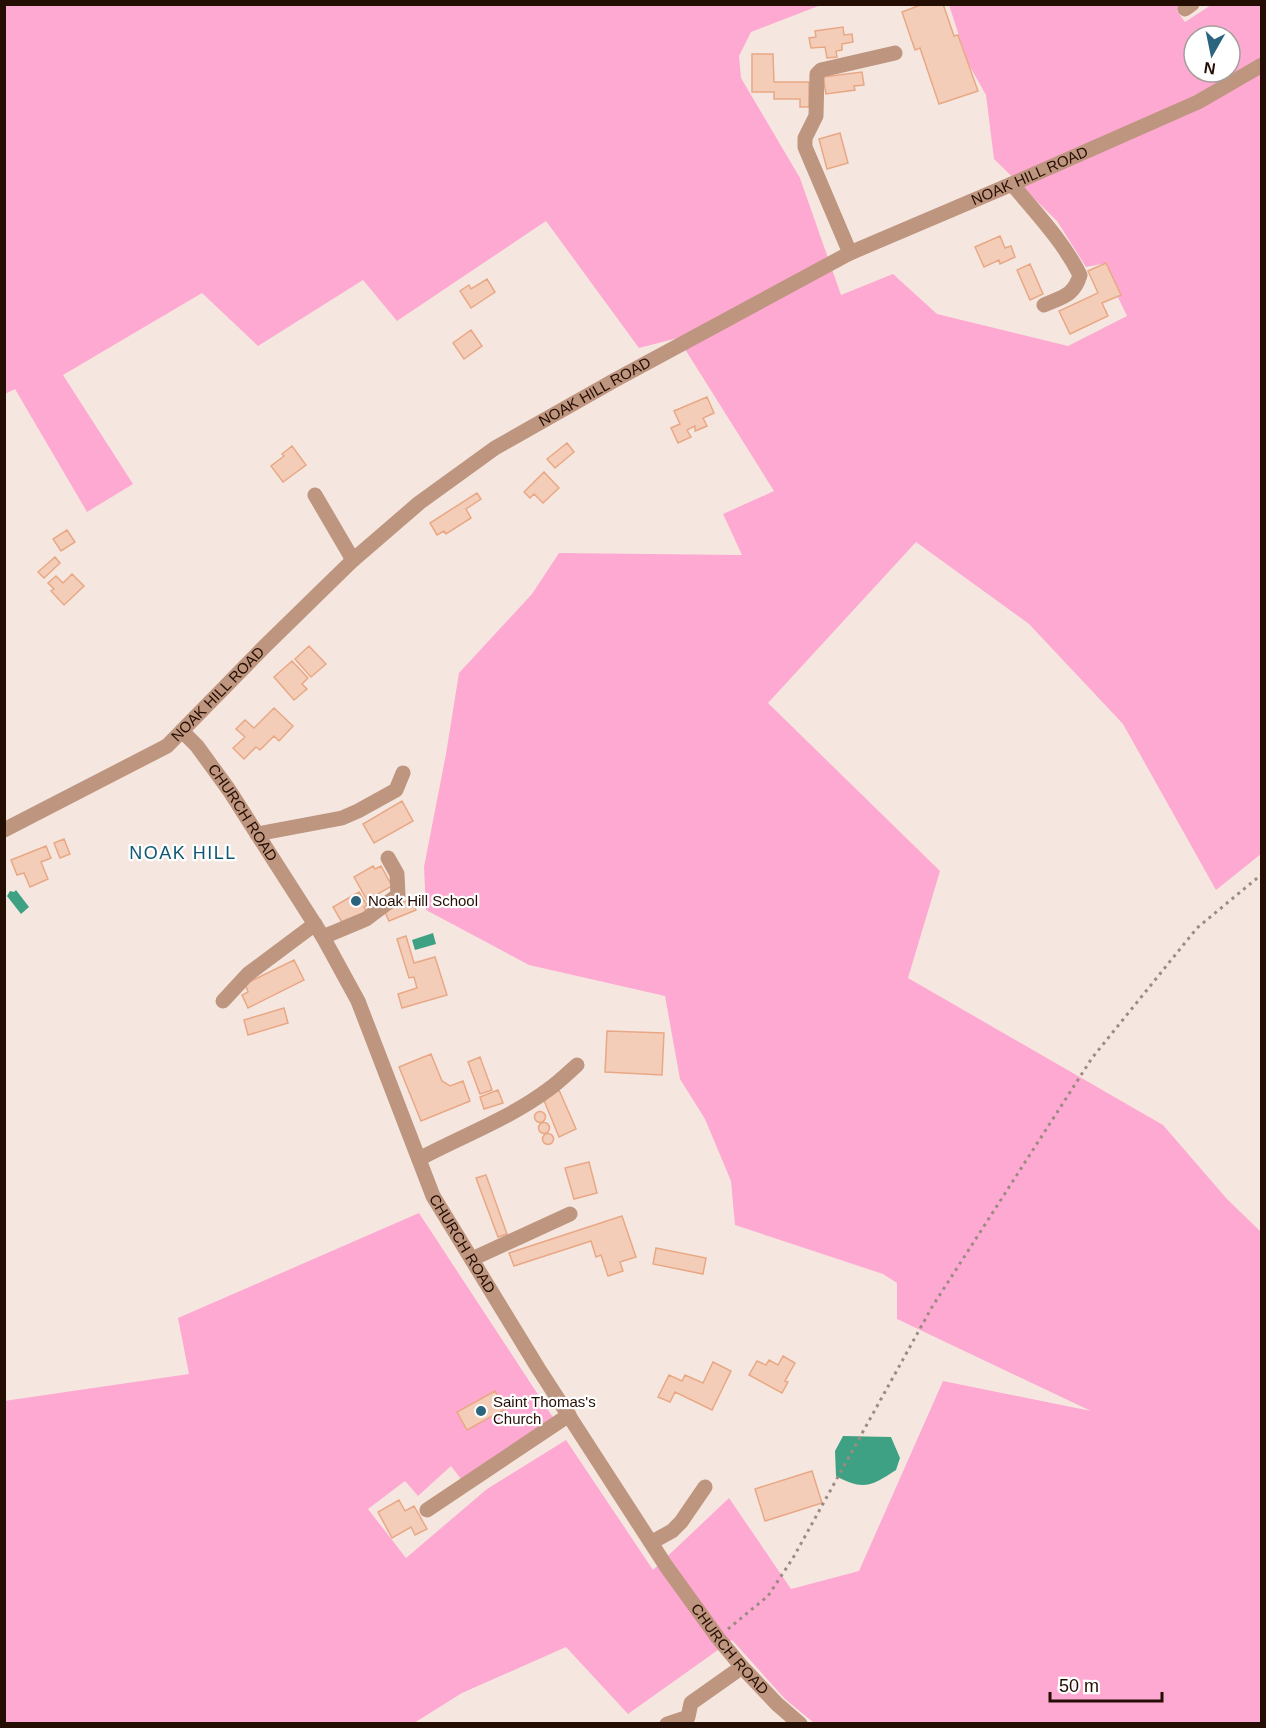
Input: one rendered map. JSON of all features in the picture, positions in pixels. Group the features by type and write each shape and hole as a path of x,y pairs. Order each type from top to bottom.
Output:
{"street":[{"path":"850,253 804,147 805,138 816,116 817,74 820,70 895,53"},
{"name":"NOAK HILL ROAD","path":"4,830 168,746 264,646 353,560 419,503 495,448 615,380 850,253 1198,102 1262,64"},
{"path":"1012,184 1052,232 1080,275 1077,286 1068,294 1044,305"},
{"path":"315,495 353,560"},
{"name":"CHURCH ROAD","path":"182,731 197,746 229,790 319,931 358,1001 433,1196 538,1368 666,1566 718,1638 777,1704 800,1724"},
{"path":"257,834 342,818 396,790 402,773"},
{"path":"223,1001 248,974 319,931 366,919 398,895 397,874 388,858"},
{"path":"419,1159 486,1127 521,1107 550,1089 577,1065"},
{"path":"472,1259 570,1214"},
{"path":"427,1510 569,1415"},
{"path":"652,1542 672,1531 681,1522 705,1487"},
{"path":"667,1724 688,1717 692,1703 742,1667"}],"path":[{"path":"718,1638 768,1596 793,1558 932,1307 1092,1058 1197,928 1262,874"}],"shaded area":[{"path":"5,5 821,5 751,32 739,56 741,78 800,178 841,295 893,274 937,314 1068,346 1127,316 1102,264 1086,267 1057,221 994,159 986,95 968,63 949,5 1182,5 1177,11 1185,22 1211,5 1261,5 1261,854 1216,890 1123,724 1029,624 916,542 768,703 940,871 908,978 1163,1125 1227,1199 1261,1232 1261,1723 814,1723 785,1699 732,1640 628,1714 566,1647 462,1693 414,1723 5,1723 4,1401 189,1374 178,1318 419,1213 558,1425 464,1483 451,1466 418,1496 405,1481 368,1509 406,1558 487,1489 566,1440 653,1570 729,1498 791,1589 859,1571 943,1381 1091,1411 897,1319 897,1283 883,1274 735,1225 731,1181 705,1119 680,1079 665,996 529,965 426,910 424,867 459,673 532,594 559,553 742,555 723,514 774,491 678,338 639,348 546,221 397,321 363,280 258,346 202,293 63,375 133,484 87,512 15,389 5,394"},
{"path":"16,890 29,907 21,914 7,896 10,891"},
{"path":"433,933 436,944 415,950 412,940"},
{"path":"843,1436 891,1437 900,1458 896,1470 867,1485 853,1484 836,1476 835,1451"}],"building":[{"path":"923,4 943,4 954,36 958,35 978,91 939,104 920,48 915,50 902,12"},
{"path":"843,27 844,35 852,34 853,42 842,44 842,50 836,51 837,57 827,58 825,47 811,48 809,38 816,37 815,31"},
{"path":"752,54 773,54 774,82 809,82 809,107 800,107 800,99 774,99 774,92 752,92"},
{"path":"862,72 864,85 854,86 855,90 826,94 823,77"},
{"path":"840,133 848,163 827,169 819,139"},
{"path":"1000,236 1005,248 1011,246 1015,257 1000,264 999,260 984,267 975,247"},
{"path":"1106,263 1121,295 1102,303 1108,316 1070,334 1059,311 1098,293 1088,271"},
{"path":"1030,264 1043,294 1030,300 1017,270"},
{"path":"487,279 495,292 471,308 460,291 469,285 471,289"},
{"path":"471,330 482,346 464,359 453,343"},
{"path":"707,397 714,413 703,418 707,426 695,431 695,426 687,430 691,437 678,443 671,428 680,424 674,411"},
{"path":"567,443 574,452 555,468 547,459"},
{"path":"292,446 306,465 283,482 271,466"},
{"path":"544,472 559,488 543,503 534,494 530,498 524,492"},
{"path":"477,493 481,499 466,509 471,518 446,534 444,531 437,535 430,523"},
{"path":"67,530 75,542 61,551 53,539"},
{"path":"55,557 60,563 44,578 38,572"},
{"path":"72,574 84,586 64,605 51,591 54,589 48,583 56,576 63,583"},
{"path":"309,646 326,664 311,677 295,659"},
{"path":"292,661 308,678 302,684 307,689 294,700 274,677"},
{"path":"274,708 293,726 279,741 274,736 260,750 256,747 244,759 233,748 245,737 236,729 245,720 254,728"},
{"path":"402,801 413,821 374,843 363,824"},
{"path":"64,839 70,854 60,858 54,843"},
{"path":"46,846 51,858 41,862 48,879 30,887 24,873 17,875 11,860"},
{"path":"373,866 375,869 381,866 392,886 367,900 354,877"},
{"path":"359,892 367,905 364,907 367,912 344,926 333,907"},
{"path":"411,899 416,910 389,921 384,910"},
{"path":"406,936 414,963 435,957 447,995 402,1008 398,994 417,988 414,977 409,978 397,939"},
{"path":"294,960 304,980 248,1008 242,995 248,992 245,984"},
{"path":"284,1008 288,1023 248,1035 244,1020"},
{"path":"607,1031 664,1033 662,1075 605,1072"},
{"path":"431,1054 442,1081 450,1086 463,1081 470,1101 421,1121 399,1067"},
{"path":"480,1057 492,1090 480,1094 468,1062"},
{"path":"498,1090 503,1103 484,1109 480,1097"},
{"path":"559,1090 576,1129 559,1137 543,1098"},
{"path":"540,1112 544,1113 544,1121 540,1122 536,1121 535,1117 536,1113"},
{"path":"544,1123 548,1124 548,1132 544,1133 540,1132 539,1128 540,1124"},
{"path":"548,1134 552,1135 552,1143 548,1144 544,1143 543,1139 544,1135"},
{"path":"589,1162 597,1193 574,1199 565,1168"},
{"path":"486,1175 507,1234 498,1237 476,1178"},
{"path":"622,1216 636,1257 620,1262 623,1271 608,1276 601,1255 596,1257 591,1241 514,1266 509,1253"},
{"path":"656,1248 706,1258 703,1274 653,1264"},
{"path":"783,1356 795,1363 785,1381 788,1382 782,1393 749,1375 757,1361 766,1365 769,1360 778,1365"},
{"path":"713,1362 731,1371 712,1410 675,1392 670,1402 658,1397 669,1375 682,1381 685,1375 703,1383"},
{"name":"Saint Thomas's Church","path":"495,1391 505,1409 467,1430 457,1412"},
{"path":"812,1471 822,1503 765,1521 755,1489"},
{"path":"399,1500 405,1511 414,1506 427,1529 415,1535 411,1527 392,1538 378,1512"}],"place":[{"name":"Noak Hill School","path":"356,901"},
{"name":"Saint Thomas's Church","path":"481,1411"}],"district":[{"name":"NOAK HILL","path":"183,853"}]}
